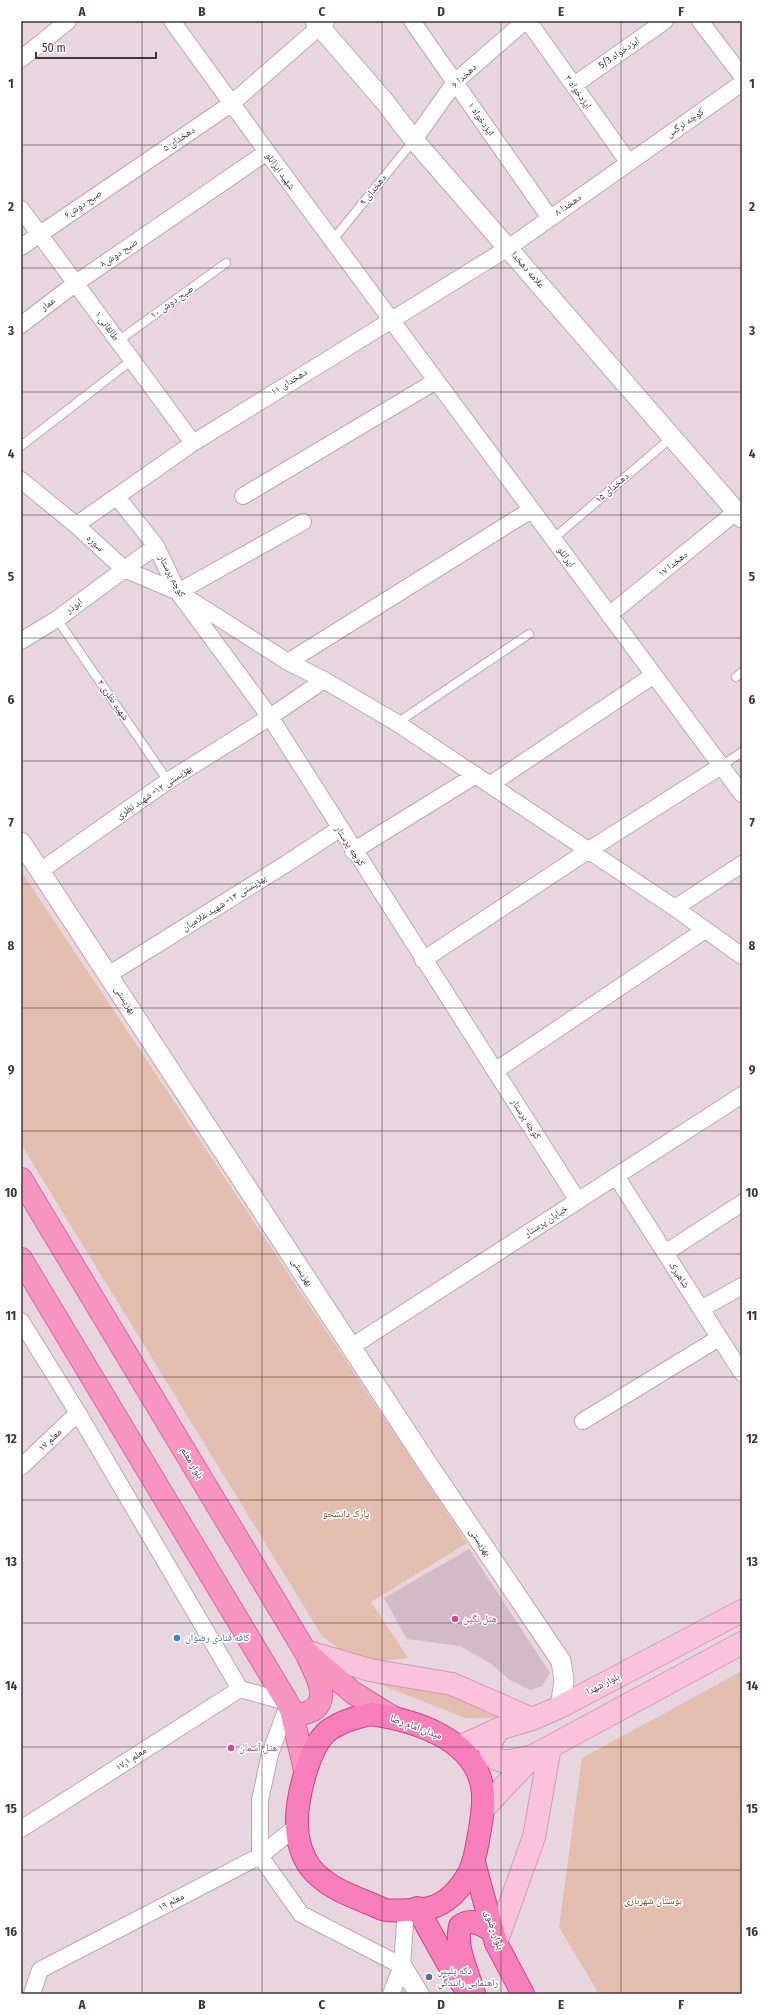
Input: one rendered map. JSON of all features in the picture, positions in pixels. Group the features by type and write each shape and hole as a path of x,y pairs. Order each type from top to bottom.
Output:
{"highway":[{"name":"میدان امام رضا","path":"372,1714 394,1718 441,1735 459,1747 474,1764 482,1786 484,1808 474,1863 464,1883 448,1898 429,1908 386,1910 340,1891 323,1881 309,1866 300,1847 297,1826 305,1770 313,1749 328,1731 348,1719 372,1714"},
{"name":"بلوار رضوی","path":"474,1863 495,1937 524,1994"},
{"path":"411,1909 469,1994"},
{"path":"474,1994 459,1949 458,1935 460,1926 467,1921 475,1921 495,1937"}],"main road":[{"name":"بلوار معلم","path":"21,1179 305,1651 352,1692 394,1718"},
{"path":"21,1259 289,1706 296,1715 304,1714 317,1705 321,1698 322,1691 305,1651"},
{"name":"بلوار شهدا","path":"459,1747 499,1729 532,1719 560,1706 742,1611"},
{"path":"499,1729 491,1740 490,1751 494,1758 503,1761 541,1752 742,1643"},
{"path":"305,1651 370,1670 452,1684 532,1719"},
{"path":"289,1706 305,1770"},
{"path":"484,1808 541,1752"},
{"path":"495,1937 534,1837 541,1752"}],"street":[{"path":"21,58 68,21"},
{"name":"شهید ایزانلو","path":"172,21 231,104 390,319"},
{"name":"ایزدخواه ۱","path":"412,21 550,218"},
{"name":"دهخدا ۶","path":"414,140 455,82 525,21"},
{"name":"ایزدخواه ۳","path":"528,21 629,163"},
{"name":"ایزدخواه 5/3","path":"574,85 665,21"},
{"path":"700,21 742,76"},
{"name":"دهخدای ۵","path":"127,174 231,104 320,23"},
{"name":"علامه دهخدا","path":"320,23 414,140 740,512"},
{"name":"کوچه نرگس","path":"629,163 742,83"},
{"name":"صبح دوش۸","path":"76,283 267,152"},
{"name":"دهخدا ۸","path":"508,248 629,163"},
{"name":"صبح دوش۶","path":"21,247 38,233 127,174"},
{"name":"طالقانی ۱","path":"21,209 193,443"},
{"name":"دهخدای ۱۱","path":"76,525 193,443 390,319 508,248"},
{"name":"عمار","path":"21,325 76,283"},
{"name":"ایرانلو","path":"390,319 742,794"},
{"path":"243,496 436,381"},
{"name":"سوره","path":"21,480 76,525 124,569 178,592 288,662 324,680 397,723 491,784 675,908 742,956"},
{"name":"کوچه پرستار","path":"117,497 156,546 178,592 270,717 353,851 578,1200"},
{"path":"288,662 531,510"},
{"name":"دهخدا ۱۷","path":"609,615 740,512"},
{"path":"178,592 302,522"},
{"name":"ابوذر","path":"21,641 57,619 156,546"},
{"path":"491,784 654,675"},
{"name":"بهزیستی ۱۲- شهید نظری","path":"40,871 168,781 270,717 324,680"},
{"path":"423,960 589,850 722,766"},
{"path":"353,851 476,775"},
{"name":"بهزیستی ۱۴- شهید غلامیان","path":"108,974 286,864 339,829"},
{"name":"بهزیستی","path":"21,842 351,1347 561,1661 564,1681 560,1706"},
{"path":"675,908 742,864"},
{"path":"495,1071 706,930"},
{"name":"خیابان پرستار","path":"351,1347 742,1095"},
{"name":"شاهپرک","path":"616,1176 701,1309 740,1366"},
{"path":"665,1253 742,1203"},
{"path":"701,1309 742,1286"},
{"path":"21,1321 78,1413 240,1688 289,1706 270,1754 260,1800 260,1856 300,1914 402,1966 420,1994"},
{"path":"583,1421 720,1338"},
{"name":"معلم ۱۷","path":"21,1467 78,1413"},
{"name":"معلم ۱۷٫۱","path":"21,1829 240,1688"},
{"name":"معلم ۱۹","path":"32,1994 40,1970 260,1856 297,1826"},
{"path":"391,1994 402,1966 411,1909"}],"lane":[{"name":"دهخدای ۹","path":"332,241 414,140"},
{"name":"صبح دوش ۱۰","path":"118,341 226,264"},
{"path":"21,446 132,360"},
{"name":"دهخدای ۱۵","path":"553,539 672,436"},
{"name":"شهید نظری ۲","path":"57,619 168,781"},
{"path":"397,723 529,634"},
{"path":"722,766 742,752"}],"shaded area":[{"path":"21,21 742,21 742,1994 21,1994"}],"green space":[{"name":"پارک دانشجو","path":"21,871 467,1543 371,1602 408,1658 374,1662 343,1652 322,1636 21,1144"},
{"name":"بوستان شهربازی","path":"742,1671 742,1994 599,1994 559,1927 582,1758"},
{"path":"366,1679 435,1687 504,1718 465,1718"}],"building":[{"name":"هتل نگین","path":"469,1549 550,1673 542,1686 530,1690 510,1680 490,1663 460,1646 407,1639 384,1598"}],"place":[{"name":"هتل نگین","path":"455,1619"},
{"name":"کافه قنادی رضوان","path":"177,1638"},
{"name":"هتل آسمان","path":"231,1748"},
{"name":"دکه پلیس راهنمایی رانندگی","path":"429,1977"}]}
